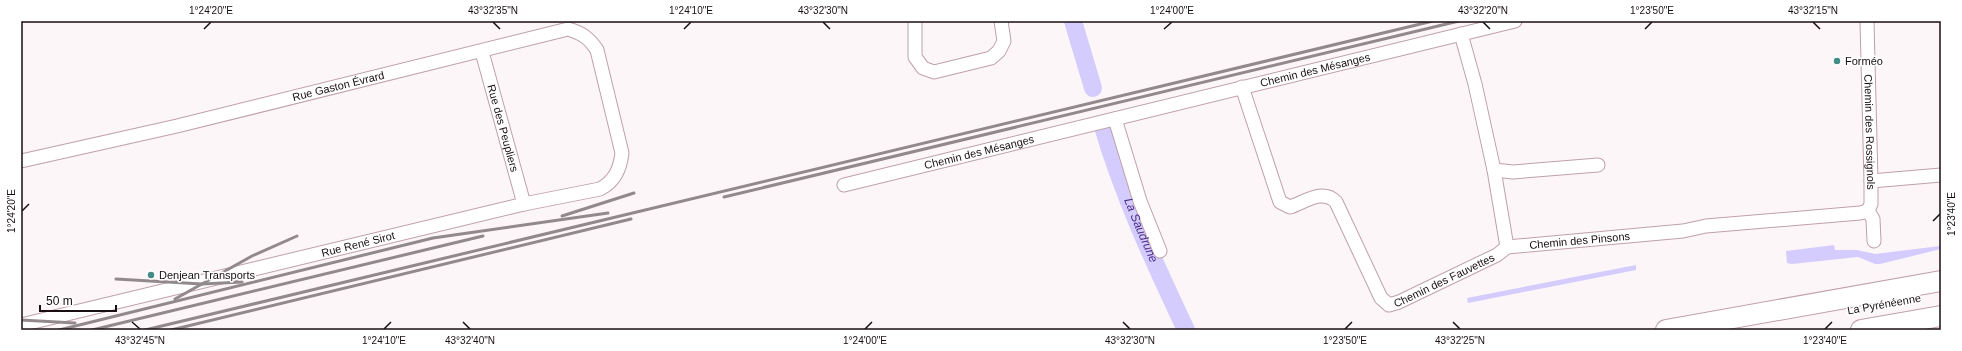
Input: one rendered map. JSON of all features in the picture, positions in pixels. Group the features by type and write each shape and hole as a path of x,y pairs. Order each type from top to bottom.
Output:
{"highway":[{"path":"1883,292 1896,282 1941,272"},
{"path":"1666,330 1941,281"},
{"name":"La Pyrénéenne","path":"1733,330 1941,294"},
{"name":"La Pyrénéenne","path":"1861,330 1941,316"}],"street":[{"path":"915,21 915,57 923,68 934,72 991,58 999,51 1004,42 1001,21"},
{"name":"Chemin des Mésanges","path":"844,185 1515,21"},
{"name":"Chemin des Rossignols","path":"1867,21 1871,181 1871,204 1868,211 1872,219 1874,241"},
{"name":"Rue Gaston Évrard","path":"21,161 177,126 482,52 568,29 582,34 590,40 597,50 610,101"},
{"path":"1461,34 1475,84 1494,170 1507,247"},
{"name":"Rue des Peupliers","path":"482,52 524,204"},
{"name":"Chemin des Fauvettes","path":"1242,87 1280,202 1290,207 1318,196 1326,195 1331,197 1336,202 1381,298 1390,305 1497,255 1507,247"},
{"name":"Rue René Sirot","path":"21,325 524,204 600,189 608,184 620,167 622,153 610,101"},
{"path":"1115,118 1140,201 1160,251"},
{"path":"1494,170 1513,172 1598,165"},
{"path":"1871,181 1941,175"},
{"name":"Chemin des Pinsons","path":"1507,247 1683,231 1706,226 1860,213 1868,211"}],"shaded area":[{"path":"1834,245 1835,250 1857,250 1875,254 1940,246 1941,249 1880,264 1875,264 1858,257 1792,264 1787,263 1786,251"},
{"path":"1636,265 1636,270 1468,303 1467,298"}],"waterway":[{"name":"La Saudrune","path":"1073,21 1093,88"},
{"name":"La Saudrune","path":"1103,127 1130,205 1186,330"}],"railway":[{"path":"145,330 1433,21"},
{"path":"724,197 1459,21"},
{"path":"562,216 634,193"},
{"path":"59,330 433,238 608,213"},
{"path":"171,330 631,219"},
{"path":"175,299 252,256 297,236"},
{"path":"92,330 483,236"},
{"path":"116,279 202,284 242,282"},
{"path":"21,320 75,323"}],"place":[{"name":"Forméo","path":"1837,61"},
{"name":"Denjean Transports","path":"151,275"}]}
